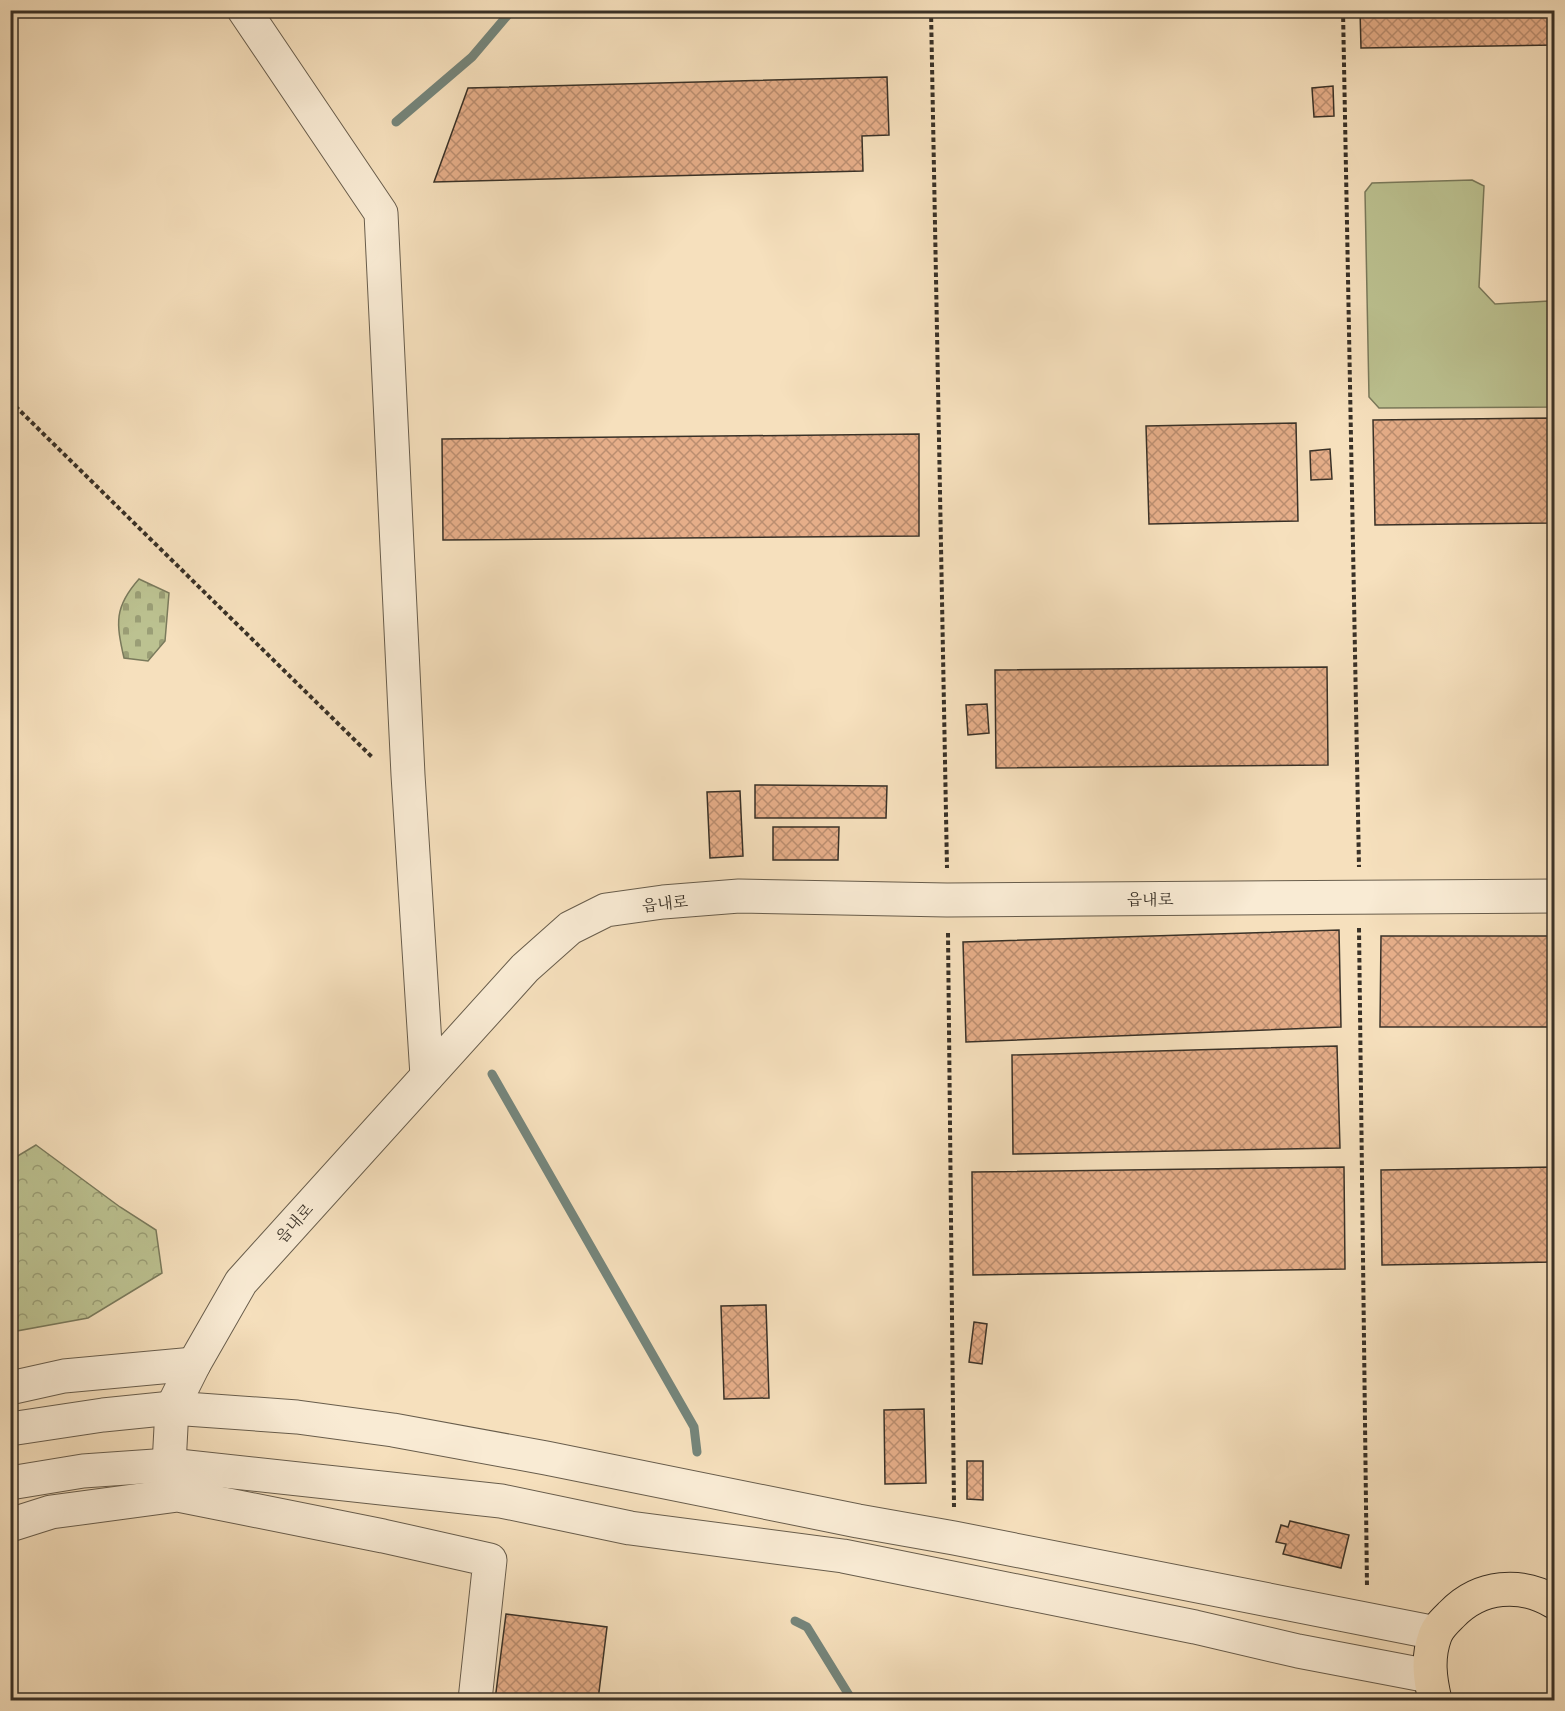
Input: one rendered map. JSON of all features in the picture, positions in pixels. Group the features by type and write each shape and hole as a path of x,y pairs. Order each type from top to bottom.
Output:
{"main road":[{"path":"1432,1688 1432,1649 1436,1633 1462,1604 1486,1592 1513,1588 1540,1593 1554,1602"}],"street":[{"path":"244,10 381,213 408,775 427,1076"},
{"name":"읍내로","path":"172,1408 194,1364 241,1282 525,968 570,928 606,910 663,902 740,896 947,900 1554,896"},
{"path":"10,1388 64,1376 194,1364"},
{"path":"10,1429 103,1415 172,1408 297,1417 393,1430 1436,1633"},
{"path":"169,1465 172,1408"},
{"path":"10,1483 83,1470 169,1465 501,1502 630,1528 843,1556 1195,1627 1298,1651 1432,1688"},
{"path":"10,1525 51,1512 178,1495 490,1560 475,1701"}],"path":[{"path":"931,10 947,900 954,1538"},
{"path":"1343,10 1359,897 1367,1620"},
{"path":"10,401 384,768 408,775"}],"green space":[{"path":"1472,180 1484,186 1479,287 1495,304 1549,301 1554,305 1554,399 1550,407 1379,408 1369,397 1365,192 1372,183"},
{"path":"139,579 169,593 165,641 148,661 124,658 119,635 121,607"},
{"path":"36,1145 120,1207 156,1230 162,1273 88,1318 11,1332 11,1160"}],"building":[{"path":"1360,10 1554,10 1554,45 1361,48"},
{"path":"887,77 889,135 862,136 863,171 434,182 468,88"},
{"path":"1333,86 1334,116 1314,117 1312,88"},
{"path":"1554,418 1554,523 1375,525 1373,420"},
{"path":"1296,423 1298,521 1149,524 1146,426"},
{"path":"919,434 919,536 443,540 442,439"},
{"path":"1330,449 1332,479 1311,480 1310,451"},
{"path":"1327,667 1328,765 996,768 995,670"},
{"path":"987,704 989,733 968,735 966,705"},
{"path":"755,785 887,786 886,818 755,818"},
{"path":"740,791 743,856 710,858 707,792"},
{"path":"773,827 839,827 838,860 773,860"},
{"path":"1339,930 1341,1027 966,1042 963,942"},
{"path":"1381,936 1554,936 1554,1027 1380,1027"},
{"path":"1337,1046 1340,1148 1013,1154 1012,1055"},
{"path":"1344,1167 1345,1269 973,1275 972,1172"},
{"path":"1554,1167 1554,1262 1382,1265 1381,1170"},
{"path":"766,1305 769,1398 724,1399 721,1306"},
{"path":"974,1322 987,1324 982,1364 969,1362"},
{"path":"924,1409 926,1483 885,1484 884,1410"},
{"path":"967,1461 983,1461 983,1500 967,1499"},
{"path":"1290,1521 1349,1535 1341,1568 1283,1554 1286,1544 1276,1542 1281,1525 1288,1527"},
{"path":"506,1614 607,1627 598,1700 495,1700"},
{"path":"959,1696 1101,1700 959,1700"}],"waterway":[{"path":"396,122 472,57 512,10"},
{"path":"492,1074 694,1427 697,1452"},
{"path":"795,1621 807,1627 852,1700"}]}
